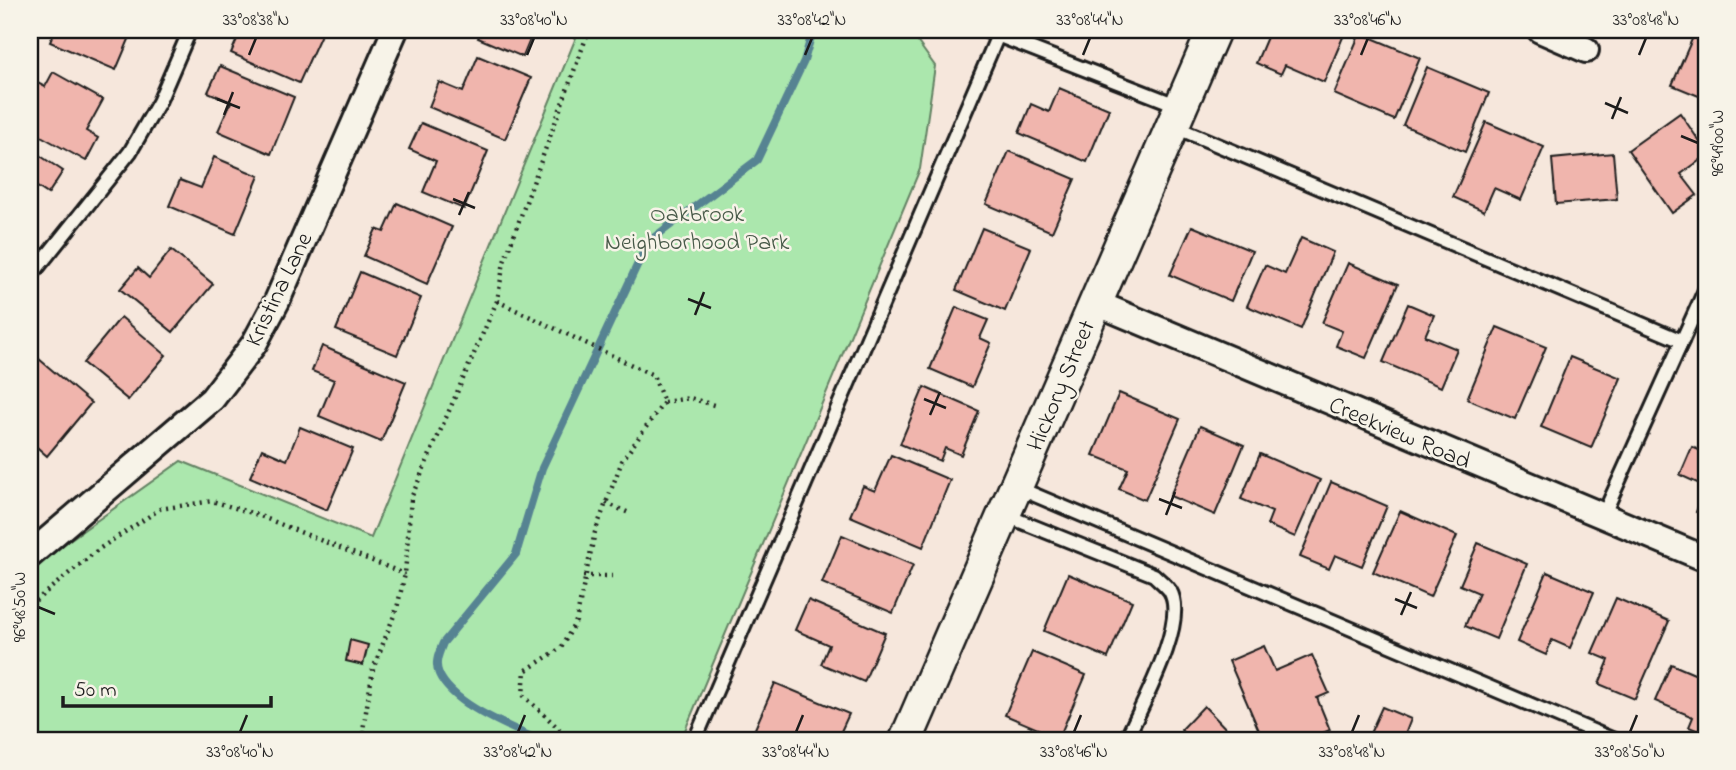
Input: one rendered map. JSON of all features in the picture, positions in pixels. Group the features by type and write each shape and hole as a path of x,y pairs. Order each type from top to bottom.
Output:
{"street":[{"name":"Kristina Lane","path":"30,555 212,399 254,344 277,301 395,30"},
{"name":"Hickory Street","path":"906,740 1214,30"},
{"path":"1540,30 1586,50"},
{"name":"Creekview Road","path":"1096,303 1706,559"}],"lane":[{"path":"30,277 130,152 159,102 190,30"},
{"path":"984,30 1682,341"},
{"path":"695,740 998,35"},
{"path":"1603,516 1706,288"},
{"path":"1010,500 1154,575 1170,591 1176,614 1172,634 1126,740"},
{"path":"1010,500 1614,740"}],"path":[{"path":"365,740 363,730 373,670 397,608 405,574 411,498 497,301 504,262 589,30"},
{"path":"497,301 653,375 664,402"},
{"path":"571,740 523,695 524,671 561,648 576,621 583,576 622,461 664,402 690,397 717,406"},
{"path":"30,605 99,549 160,509 212,501 254,514 405,574"},
{"path":"606,503 629,513"},
{"path":"583,576 612,576"}],"green space":[{"name":"Oakbrook Neighborhood Park","path":"579,30 909,30 935,66 920,169 681,740 30,740 30,568 181,461 371,538"}],"building":[{"path":"55,30 133,30 116,70 50,42"},
{"path":"241,30 323,30 299,83 231,53"},
{"path":"482,30 534,30 523,57 478,38"},
{"path":"1270,30 1346,30 1324,82 1285,65 1281,74 1256,63"},
{"path":"1696,30 1706,34 1706,99 1672,85"},
{"path":"1360,33 1420,58 1394,120 1334,94"},
{"path":"478,56 531,78 505,139 429,107 439,82 463,92"},
{"path":"220,66 294,97 271,154 218,131 231,102 208,92"},
{"path":"1427,67 1489,93 1465,152 1403,125"},
{"path":"53,72 103,100 86,131 98,138 86,161 30,130 30,84 32,80 45,87"},
{"path":"1059,88 1109,109 1087,162 1019,133 1031,104 1049,112"},
{"path":"1680,113 1706,151 1706,156 1681,174 1697,195 1672,213 1628,150"},
{"path":"1486,122 1544,147 1521,200 1494,188 1484,211 1453,197"},
{"path":"421,123 488,151 464,209 423,192 436,161 409,149"},
{"path":"30,149 63,171 48,194 31,183 30,186"},
{"path":"1009,151 1075,179 1052,232 986,204"},
{"path":"1613,153 1617,199 1556,204 1552,159"},
{"path":"214,157 259,176 235,234 169,206 180,180 201,188"},
{"path":"397,203 452,227 427,284 364,256 376,229 384,232"},
{"path":"1192,226 1252,251 1231,301 1170,275"},
{"path":"982,228 1031,248 1005,311 956,290"},
{"path":"1301,238 1333,252 1301,329 1247,306 1265,265 1285,274"},
{"path":"171,250 213,284 173,332 120,289 138,268 149,278"},
{"path":"1348,263 1398,284 1366,358 1336,346 1342,331 1322,323"},
{"path":"360,272 421,298 397,355 336,330"},
{"path":"1408,304 1434,315 1425,336 1457,349 1441,387 1383,362"},
{"path":"956,307 988,320 980,338 991,343 972,387 930,369"},
{"path":"121,317 166,355 128,400 83,363"},
{"path":"1497,327 1546,347 1515,419 1467,399"},
{"path":"322,346 406,382 381,442 319,416 334,380 312,371"},
{"path":"1570,357 1621,378 1591,448 1541,427"},
{"path":"39,359 91,403 47,456 30,441 30,370"},
{"path":"924,387 979,411 961,455 945,448 940,461 900,444"},
{"path":"1119,393 1180,419 1145,500 1119,489 1128,469 1093,455"},
{"path":"1200,426 1244,445 1215,515 1170,496"},
{"path":"300,427 353,449 327,510 250,477 262,449 287,460"},
{"path":"1692,447 1706,453 1706,487 1680,475"},
{"path":"1260,454 1320,480 1295,537 1267,525 1272,512 1241,499"},
{"path":"891,455 950,480 923,547 850,516 863,486 875,491"},
{"path":"1331,482 1387,506 1362,566 1335,555 1329,569 1300,557"},
{"path":"1706,487 1706,516 1696,512"},
{"path":"1400,511 1457,536 1430,597 1373,572"},
{"path":"842,535 913,565 893,613 822,583"},
{"path":"1478,543 1527,564 1496,639 1465,626 1479,593 1460,585"},
{"path":"1547,572 1594,592 1570,648 1552,640 1546,655 1517,642"},
{"path":"1068,574 1132,601 1108,658 1044,631"},
{"path":"1616,598 1669,621 1635,699 1599,684 1609,660 1592,653"},
{"path":"808,600 885,633 864,682 821,664 829,645 795,630"},
{"path":"350,640 368,645 363,665 346,661"},
{"path":"1264,646 1275,671 1312,655 1329,693 1317,698 1330,730 1305,740 1263,740 1229,661"},
{"path":"1032,652 1086,675 1059,738 1005,715"},
{"path":"1671,664 1706,679 1706,734 1689,727 1693,717 1655,701"},
{"path":"775,683 849,714 837,740 775,740 754,731"},
{"path":"1204,706 1237,740 1190,740 1181,730"},
{"path":"1382,707 1411,719 1406,732 1426,740 1367,740"}],"waterway":[{"path":"538,740 469,705 446,685 439,674 437,662 443,643 516,554 542,468 648,242 757,160 804,61 813,30"}]}
